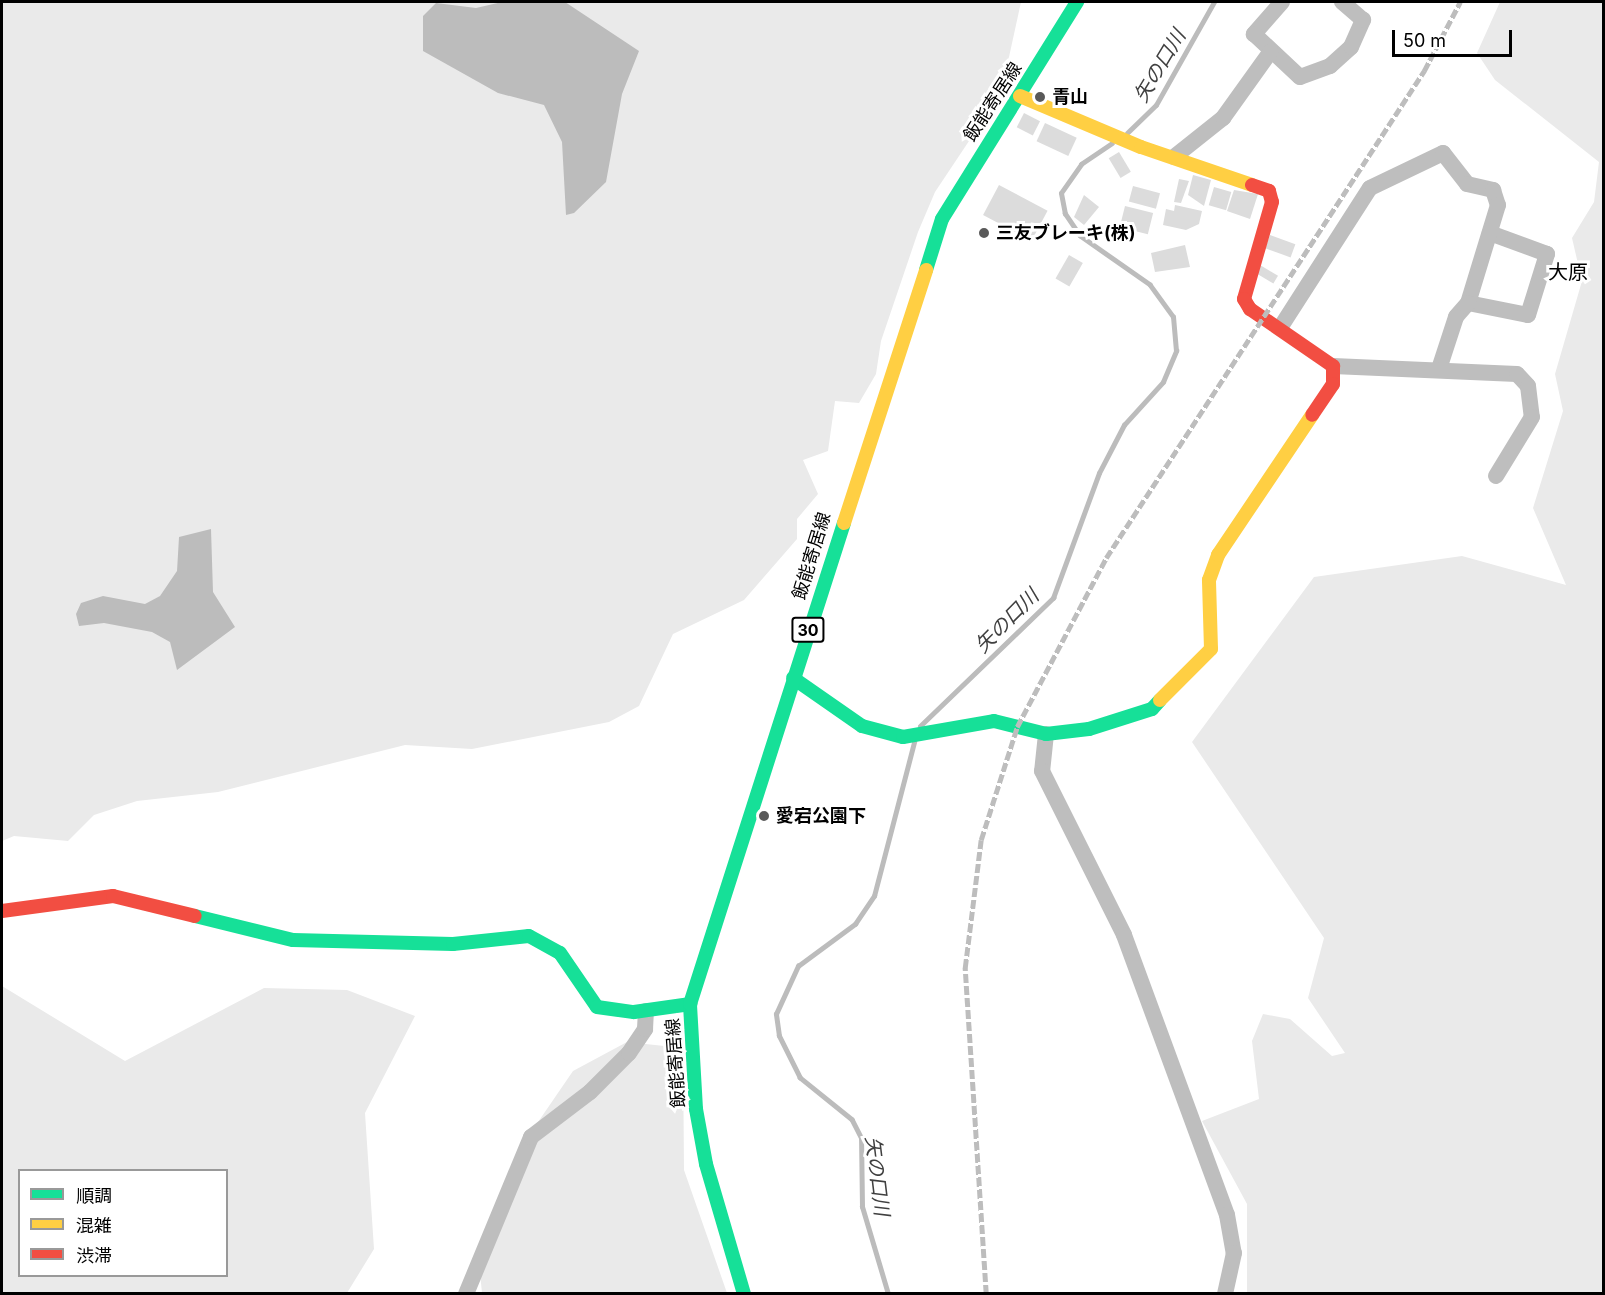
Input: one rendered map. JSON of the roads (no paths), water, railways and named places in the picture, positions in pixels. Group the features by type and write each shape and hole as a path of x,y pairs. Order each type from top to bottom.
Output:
{"street":[{"name":"飯能寄居線","path":"744,1293 706,1164 690,1047 690,1004 942,219 1077,2"},
{"path":"1282,2 1254,34 1300,77 1330,66 1351,47 1363,20 1342,2"},
{"path":"1174,157 1223,118 1271,51"},
{"path":"1020,96 1130,142 1269,191 1272,202 1244,299 1250,309 1333,366 1517,374 1528,386 1532,417 1496,476"},
{"path":"1280,328 1370,188 1443,153 1467,184 1493,190 1498,205 1468,303 1456,317 1439,369"},
{"path":"1468,303 1522,318 1528,315 1547,254 1490,233"},
{"path":"793,678 862,726 903,737 924,736 994,721 1046,734 1115,724 1152,709 1158,696 1211,649 1209,580 1218,555 1333,384 1333,366"},
{"path":"1046,734 1042,771 1124,935 1227,1215 1234,1253 1224,1293"},
{"path":"2,911 113,896 304,941 453,944 489,936 529,936 560,953 585,996 597,1007 646,1011 690,1004"},
{"path":"466,1293 531,1137 621,1061 645,1029 646,1011"}],"waterway":[{"name":"矢の口川","path":"1127,133 1156,105 1214,2"},
{"name":"矢の口川","path":"920,726 1053,598 1099,473 1124,425 1163,382 1176,351 1173,317 1150,285 1080,236 1065,214 1061,193 1081,164 1112,143"},
{"name":"矢の口川","path":"888,1294 862,1207 861,1138 852,1120 800,1078 779,1036 776,1014 798,966 855,924 874,896 914,742"}],"railway":[{"path":"986,1294 965,968 981,840 1017,727 1106,558 1424,71 1460,2"}],"place":[{"name":"青山","path":"1040,97"},
{"name":"三友ブレーキ(株)","path":"984,233"},
{"name":"愛宕公園下","path":"764,816"}],"district":[{"name":"大原","path":"1568,272"}]}
